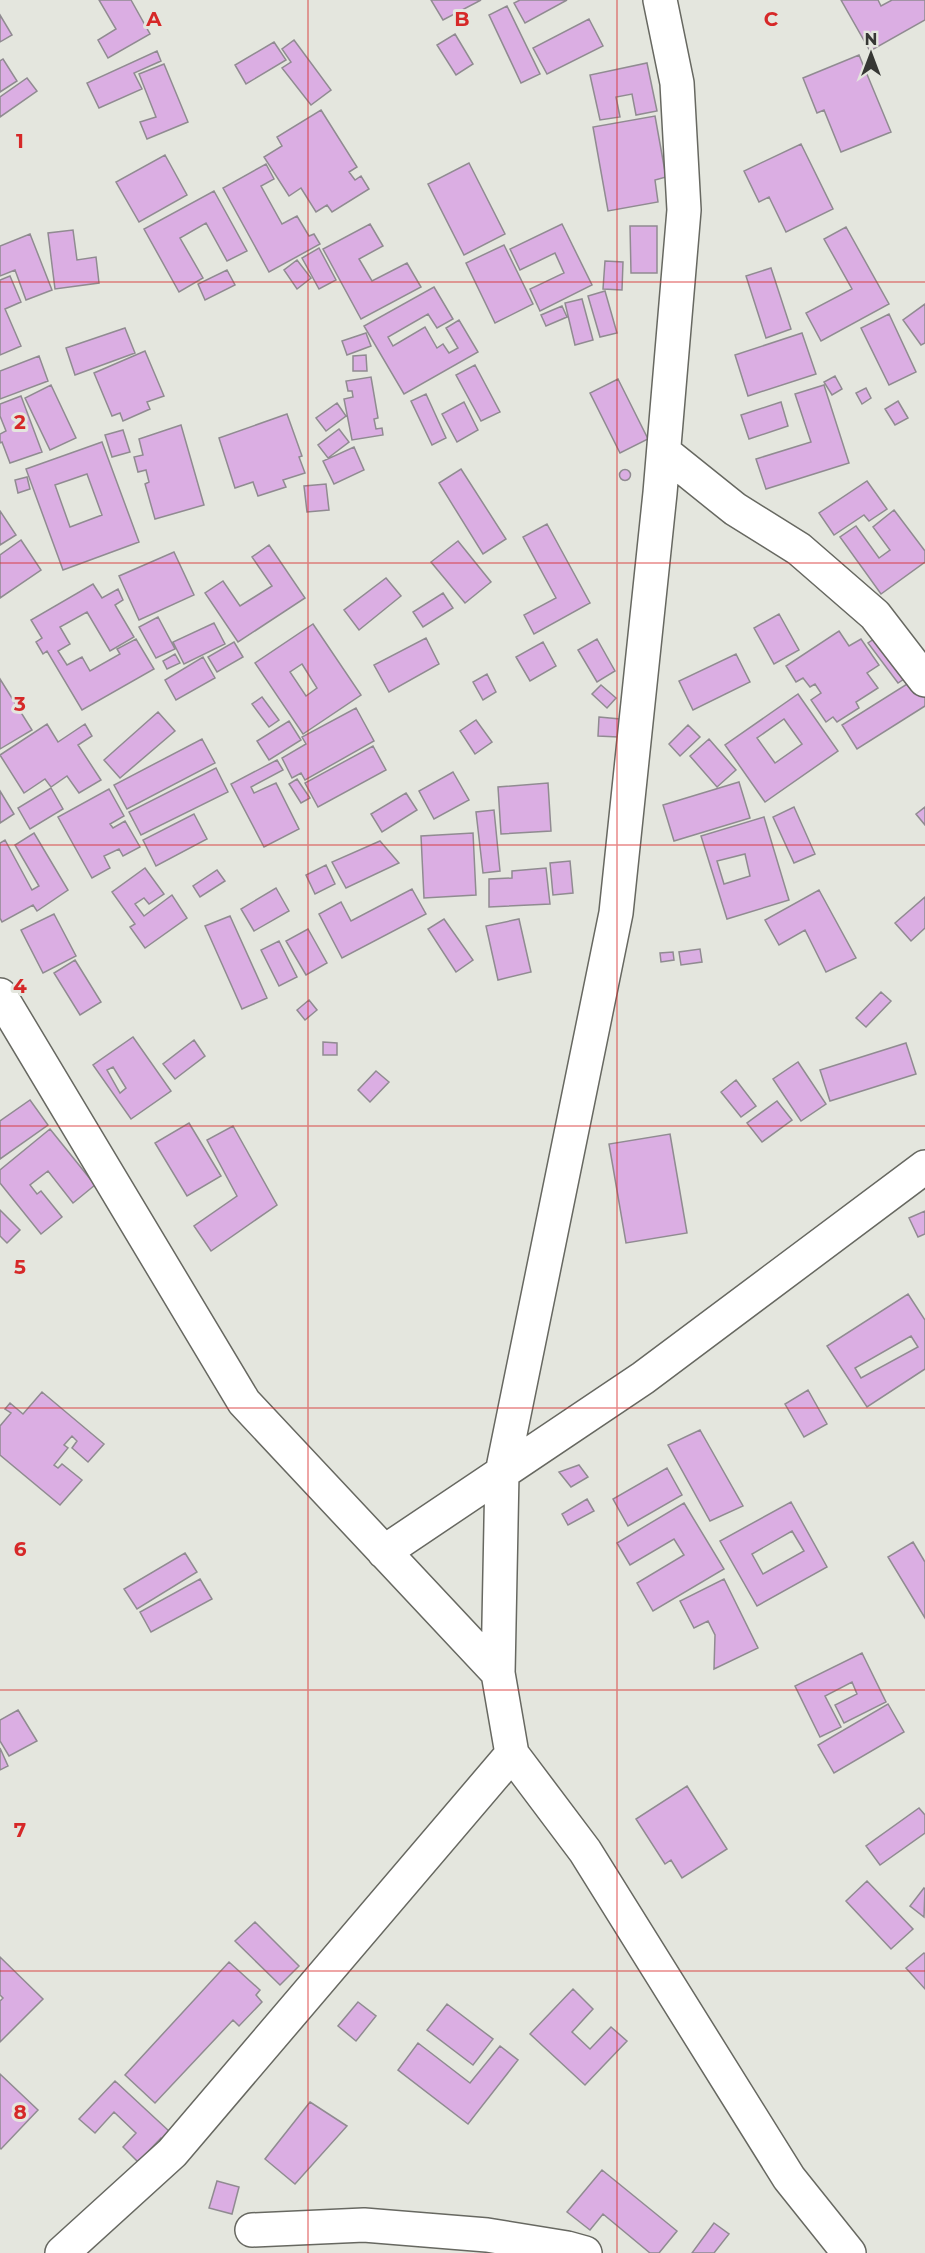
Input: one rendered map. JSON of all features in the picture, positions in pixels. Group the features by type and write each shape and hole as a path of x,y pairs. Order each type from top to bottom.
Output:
{"street":[{"path":"660,0 677,83 684,210 663,452 616,913 502,1473 498,1673 512,1754 585,1851 789,2178 849,2253"},
{"path":"663,452 735,509 807,556 875,615 925,680"},
{"path":"0,995 244,1402 498,1673"},
{"path":"384,1552 644,1378 925,1167"},
{"path":"62,2253 172,2153 512,1754"},
{"path":"252,2230 364,2224 487,2235 585,2253"}],"building":[{"path":"99,0 131,0 150,34 108,58 98,40 116,29"},
{"path":"431,0 481,0 443,20"},
{"path":"520,0 567,0 525,23 514,3"},
{"path":"841,0 878,0 881,6 892,0 925,0 925,20 870,51"},
{"path":"507,6 540,74 521,83 489,15"},
{"path":"0,15 12,35 0,42"},
{"path":"589,19 603,46 547,74 533,48"},
{"path":"455,34 473,64 456,75 437,45"},
{"path":"294,40 331,90 311,105 282,68 291,62 282,49"},
{"path":"274,42 286,60 246,84 235,65"},
{"path":"157,51 161,61 134,73 142,89 99,108 87,83"},
{"path":"859,55 891,132 841,152 824,110 817,113 803,78"},
{"path":"3,59 17,81 0,92 0,61"},
{"path":"647,63 657,111 636,115 632,94 616,97 620,117 600,120 590,75"},
{"path":"164,64 188,122 147,139 140,122 156,117 139,74"},
{"path":"27,78 37,91 0,117 0,97"},
{"path":"321,110 357,167 349,172 355,180 361,176 369,189 332,212 327,205 316,212 301,188 289,196 264,157 282,146 277,137"},
{"path":"655,116 666,177 655,180 658,202 608,211 593,127"},
{"path":"801,144 833,209 786,232 769,197 759,202 744,171"},
{"path":"165,155 187,195 139,222 116,182"},
{"path":"469,163 505,234 464,255 428,184"},
{"path":"266,164 274,179 261,186 282,224 297,216 309,236 314,234 320,244 269,272 223,188"},
{"path":"214,191 247,251 227,261 206,223 180,238 203,278 179,292 144,229"},
{"path":"370,224 383,246 359,259 372,281 407,263 421,287 361,319 323,249"},
{"path":"562,224 592,285 540,311 530,289 564,273 555,253 520,270 510,249"},
{"path":"630,226 657,226 657,273 631,273"},
{"path":"846,227 889,304 821,341 806,313 852,289 824,239"},
{"path":"73,230 77,260 96,257 99,283 55,289 48,233"},
{"path":"30,234 52,290 26,300 15,270 0,276 0,246"},
{"path":"504,245 533,304 495,323 466,263"},
{"path":"319,248 336,280 319,289 302,258"},
{"path":"297,260 311,278 297,289 284,270"},
{"path":"605,261 623,262 622,290 603,289"},
{"path":"771,268 791,329 766,338 746,276"},
{"path":"227,270 235,285 205,300 198,284"},
{"path":"10,276 21,302 5,309 21,346 0,355 0,280"},
{"path":"434,287 453,319 437,328 428,314 388,337 393,346 425,327 437,348 443,344 449,353 458,348 446,328 459,320 478,352 404,394 364,326"},
{"path":"605,291 617,333 600,337 588,296"},
{"path":"582,299 593,340 575,345 565,303"},
{"path":"925,304 925,343 921,345 903,320"},
{"path":"562,306 567,317 546,326 541,315"},
{"path":"889,314 916,372 889,385 861,328"},
{"path":"125,328 135,353 75,375 66,348"},
{"path":"366,333 371,346 347,355 342,341"},
{"path":"802,333 816,374 748,396 735,355"},
{"path":"145,351 164,396 147,402 150,409 123,421 120,413 112,416 94,373"},
{"path":"366,355 367,371 353,371 353,356"},
{"path":"39,356 48,381 0,399 0,371"},
{"path":"475,365 500,412 481,421 456,375"},
{"path":"835,376 842,389 832,395 824,382"},
{"path":"371,377 378,418 374,419 376,429 382,428 383,435 352,440 344,399 353,397 352,391 348,391 346,381"},
{"path":"618,379 648,439 620,453 590,393"},
{"path":"51,385 76,438 50,450 25,398"},
{"path":"824,385 849,463 766,489 756,459 811,442 795,394"},
{"path":"866,388 871,398 862,404 856,393"},
{"path":"426,394 446,438 432,445 411,401"},
{"path":"21,396 42,452 10,463 2,442 0,443 0,434 6,431 0,416 0,404"},
{"path":"898,401 908,418 895,425 885,409"},
{"path":"464,402 478,430 457,442 442,414"},
{"path":"781,402 788,426 749,439 741,415"},
{"path":"337,403 346,416 326,431 316,418"},
{"path":"287,414 302,456 299,457 305,473 283,480 286,487 258,496 253,482 235,488 219,438"},
{"path":"181,425 204,505 155,519 145,484 149,482 146,470 138,472 134,457 143,455 139,439"},
{"path":"339,429 349,442 328,458 318,445"},
{"path":"123,430 130,452 112,457 105,435"},
{"path":"102,442 139,542 63,570 26,469","holes":["87,474 102,515 70,527 55,485"]},
{"path":"354,447 364,470 334,484 323,461"},
{"path":"461,469 506,539 483,554 439,483"},
{"path":"625,469 631,475 625,481 619,475"},
{"path":"27,477 30,489 18,493 15,480"},
{"path":"867,481 887,509 869,521 864,515 834,535 819,513"},
{"path":"326,484 329,510 307,512 304,486"},
{"path":"894,510 925,551 925,562 881,594 840,537 856,526 879,558 890,550 873,527"},
{"path":"0,511 16,535 0,545"},
{"path":"547,524 590,603 534,634 524,615 556,598 523,537"},
{"path":"21,540 41,570 0,598 0,555"},
{"path":"458,541 491,582 465,603 431,562"},
{"path":"269,545 305,598 238,642 205,593 223,581 240,606 272,586 252,557"},
{"path":"174,552 194,595 139,620 119,576"},
{"path":"386,578 401,596 359,630 344,610"},
{"path":"93,584 102,598 118,589 123,600 115,605 134,637 110,651 87,612 60,627 70,644 58,651 67,665 82,657 90,671 120,654 117,649 136,639 154,669 82,710 47,651 43,654 36,642 42,638 31,620"},
{"path":"443,593 453,608 423,627 413,612"},
{"path":"779,614 799,650 774,664 754,628"},
{"path":"158,617 175,649 156,658 139,627"},
{"path":"214,623 225,644 184,664 173,642"},
{"path":"313,624 361,695 303,734 255,663","holes":["302,664 317,688 306,696 290,672"]},
{"path":"839,631 849,646 861,639 879,665 867,673 878,688 856,702 859,708 837,722 833,717 826,722 811,700 821,693 815,684 810,687 803,678 796,682 786,666"},
{"path":"883,633 913,673 898,683 868,643"},
{"path":"426,638 439,664 389,692 374,665"},
{"path":"597,639 615,671 597,682 578,650"},
{"path":"234,642 243,657 217,672 208,657"},
{"path":"543,642 556,666 530,681 516,657"},
{"path":"175,654 180,663 167,669 163,661"},
{"path":"736,654 750,682 693,710 679,681"},
{"path":"203,657 215,678 176,700 165,680"},
{"path":"487,674 496,692 483,700 473,682"},
{"path":"0,679 32,730 0,749"},
{"path":"915,679 925,695 925,706 857,749 842,725"},
{"path":"601,685 616,698 607,708 592,694"},
{"path":"798,694 838,751 765,802 725,745","holes":["784,719 802,744 775,763 757,738"]},
{"path":"262,697 279,720 269,727 252,704"},
{"path":"356,708 374,741 305,780 301,773 292,778 282,758 306,744 302,737"},
{"path":"158,712 175,731 120,778 104,760"},
{"path":"599,717 620,719 618,737 598,736"},
{"path":"476,720 492,742 475,754 460,731"},
{"path":"289,721 301,740 269,760 257,741"},
{"path":"47,724 58,742 85,724 92,736 78,745 101,780 79,793 67,776 51,787 45,779 24,793 0,755"},
{"path":"688,725 700,737 680,756 669,744"},
{"path":"202,739 215,763 127,809 114,785"},
{"path":"709,739 736,770 717,787 690,756"},
{"path":"373,746 386,770 318,807 305,783"},
{"path":"277,760 283,770 251,787 254,793 276,783 299,829 264,847 231,784"},
{"path":"216,768 228,792 141,835 129,812"},
{"path":"453,772 469,800 434,819 419,791"},
{"path":"297,779 310,798 301,803 289,784"},
{"path":"739,782 750,818 674,841 663,805"},
{"path":"548,783 551,831 501,834 498,787"},
{"path":"51,788 63,809 30,829 18,808"},
{"path":"109,789 124,816 110,824 113,828 125,821 140,847 123,856 119,849 104,856 110,868 92,878 58,817"},
{"path":"0,791 14,814 0,823"},
{"path":"406,793 417,810 382,832 371,814"},
{"path":"794,807 815,854 794,863 773,817"},
{"path":"925,807 925,825 916,814"},
{"path":"494,810 500,871 483,873 476,812"},
{"path":"194,814 207,839 156,866 143,840"},
{"path":"764,817 789,900 727,919 701,836","holes":["745,854 750,876 724,884 717,861"]},
{"path":"34,833 68,890 37,911 33,905 2,922 0,918 0,843 5,840 32,890 39,886 15,845"},
{"path":"473,833 476,895 424,898 421,836"},
{"path":"380,841 399,863 346,888 332,862"},
{"path":"570,861 573,893 553,895 550,863"},
{"path":"326,865 335,884 315,894 306,875"},
{"path":"145,868 164,894 149,904 144,898 135,904 144,916 172,895 187,918 145,948 130,927 135,924 112,892"},
{"path":"546,868 550,904 489,907 489,879 512,878 512,871"},
{"path":"217,870 225,881 200,897 193,886"},
{"path":"276,888 289,911 254,931 241,909"},
{"path":"412,889 426,914 342,958 319,914 341,902 351,921"},
{"path":"819,890 856,958 826,972 805,930 779,945 765,920"},
{"path":"925,897 925,928 911,941 895,923"},
{"path":"54,914 76,956 43,973 21,930"},
{"path":"230,916 267,998 242,1009 205,926"},
{"path":"444,919 473,960 456,972 428,929"},
{"path":"519,919 531,972 498,980 486,926"},
{"path":"308,929 327,963 306,975 286,941"},
{"path":"279,941 297,977 279,986 261,950"},
{"path":"700,949 702,962 681,965 679,952"},
{"path":"673,952 674,960 661,962 660,953"},
{"path":"75,960 101,1002 80,1015 54,973"},
{"path":"881,992 891,1001 866,1027 856,1018"},
{"path":"309,1000 317,1010 305,1020 297,1010"},
{"path":"133,1037 171,1091 131,1119 93,1065","holes":["113,1067 126,1088 120,1093 107,1070"]},
{"path":"194,1040 205,1056 175,1079 163,1064"},
{"path":"323,1042 337,1043 337,1055 323,1055"},
{"path":"906,1043 916,1074 830,1101 820,1070"},
{"path":"798,1062 826,1104 801,1121 773,1079"},
{"path":"376,1071 389,1082 370,1102 358,1090"},
{"path":"736,1080 756,1106 741,1117 721,1092"},
{"path":"30,1100 48,1125 0,1159 0,1121"},
{"path":"777,1101 792,1120 762,1142 747,1123"},
{"path":"189,1123 221,1176 187,1196 155,1143"},
{"path":"233,1126 277,1205 211,1251 194,1226 237,1196 207,1140"},
{"path":"50,1129 95,1185 73,1203 48,1171 30,1185 37,1194 41,1191 62,1217 41,1234 0,1183 0,1170"},
{"path":"670,1134 687,1233 626,1243 609,1144"},
{"path":"0,1210 20,1230 7,1243 0,1236"},
{"path":"925,1211 925,1234 918,1237 909,1218"},
{"path":"908,1294 925,1320 925,1369 867,1407 827,1346","holes":["911,1336 918,1347 861,1378 855,1368"]},
{"path":"808,1390 827,1424 804,1437 785,1404"},
{"path":"42,1392 104,1444 88,1462 72,1448 77,1441 72,1436 64,1445 68,1448 54,1465 58,1468 62,1464 82,1480 60,1505 0,1455 0,1426 11,1413 5,1409 10,1403 23,1414"},
{"path":"700,1430 743,1506 710,1521 668,1445"},
{"path":"579,1465 588,1477 571,1487 559,1472"},
{"path":"667,1468 682,1495 628,1526 613,1499"},
{"path":"587,1499 594,1511 568,1525 562,1514"},
{"path":"791,1502 827,1567 757,1606 720,1541","holes":["792,1531 804,1551 763,1574 752,1554"]},
{"path":"684,1503 724,1569 653,1611 637,1583 684,1555 674,1539 630,1565 617,1543"},
{"path":"913,1542 925,1562 925,1618 888,1557"},
{"path":"185,1553 197,1572 137,1609 124,1589"},
{"path":"200,1579 212,1599 151,1632 140,1612"},
{"path":"724,1579 758,1648 714,1669 715,1635 708,1621 694,1628 680,1601"},
{"path":"862,1653 886,1702 844,1723 835,1705 857,1694 852,1682 825,1696 841,1727 820,1737 795,1686"},
{"path":"888,1704 904,1732 834,1773 818,1745"},
{"path":"18,1710 37,1741 9,1756 0,1741 0,1720"},
{"path":"0,1748 8,1766 0,1770"},
{"path":"687,1786 727,1849 682,1878 671,1860 665,1864 636,1819"},
{"path":"919,1808 925,1815 925,1833 880,1865 866,1846"},
{"path":"867,1881 913,1929 891,1949 846,1901"},
{"path":"925,1889 924,1917 910,1906"},
{"path":"255,1922 299,1966 280,1985 235,1941"},
{"path":"925,1954 925,1989 906,1968"},
{"path":"0,1957 43,1999 0,2042 0,2001 3,1998 0,1995"},
{"path":"229,1962 260,1990 256,1995 262,2002 239,2026 233,2020 155,2103 125,2075"},
{"path":"573,1989 593,2009 572,2032 590,2049 611,2027 627,2041 585,2085 530,2034"},
{"path":"358,2002 376,2016 356,2041 338,2026"},
{"path":"447,2004 493,2039 473,2065 427,2030"},
{"path":"418,2043 470,2083 500,2046 518,2060 468,2124 398,2070"},
{"path":"0,2074 38,2110 1,2149 0,2148"},
{"path":"115,2081 170,2132 138,2162 123,2147 136,2133 114,2112 95,2133 79,2119"},
{"path":"310,2102 347,2126 295,2184 265,2159"},
{"path":"602,2170 677,2231 659,2253 650,2253 603,2214 590,2230 567,2212"},
{"path":"217,2181 239,2187 232,2214 209,2208"},
{"path":"714,2223 729,2234 714,2253 692,2253"}]}
